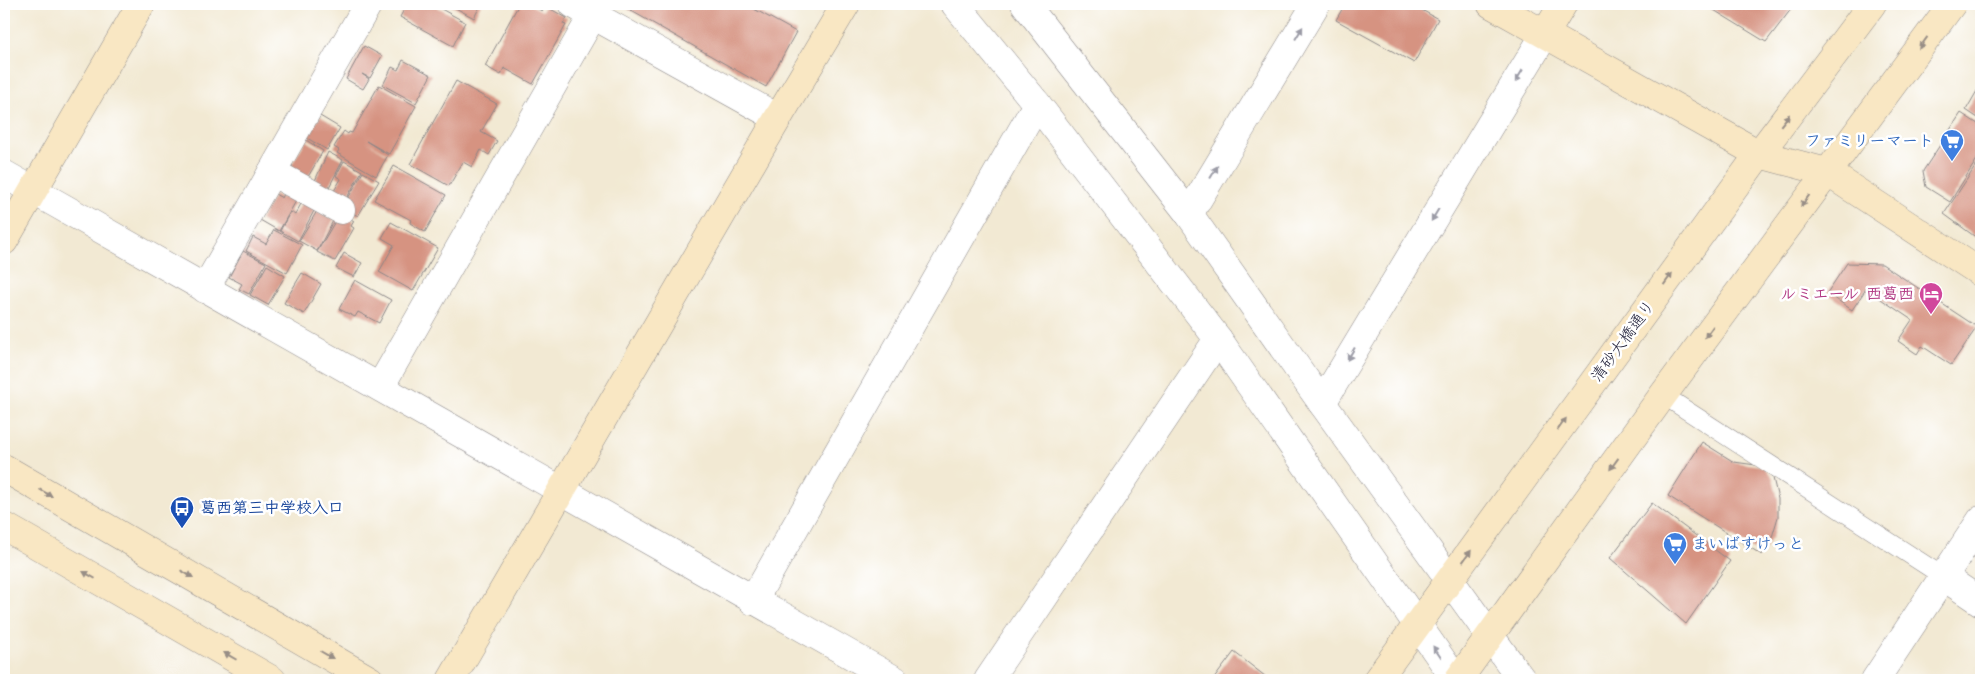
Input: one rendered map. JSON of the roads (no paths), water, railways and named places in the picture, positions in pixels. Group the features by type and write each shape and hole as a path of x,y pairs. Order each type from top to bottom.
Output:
{"street":[{"path":"4,241 141,4"},
{"path":"205,289 368,4"},
{"path":"451,680 560,490 846,4"},
{"path":"955,4 1037,104 1218,339 1457,680 1491,636 1663,395 1952,4"},
{"path":"1025,4 1189,214 1322,403 1522,680"},
{"path":"1189,214 1316,4"},
{"path":"1491,4 1759,154 1827,172 1981,273"},
{"path":"1322,403 1563,4"},
{"name":"清砂大橋通り","path":"1377,680 1759,154 1872,4"},
{"path":"380,387 583,9 778,118"},
{"path":"754,601 1037,104"},
{"path":"272,172 341,210"},
{"path":"4,174 895,680"},
{"path":"988,680 1218,339"},
{"path":"4,468 370,680"},
{"path":"1875,680 1981,520"},
{"path":"4,526 272,680"},
{"path":"1944,577 1981,602"}],"lane":[{"path":"1663,395 1944,577"}],"place":[{"name":"ファミリーマート","path":"1952,162"},
{"name":"ルミエール 西葛西","path":"1931,315"},
{"name":"葛西第三中学校入口","path":"182,529"},
{"name":"まいばすけっと","path":"1675,565"}]}
